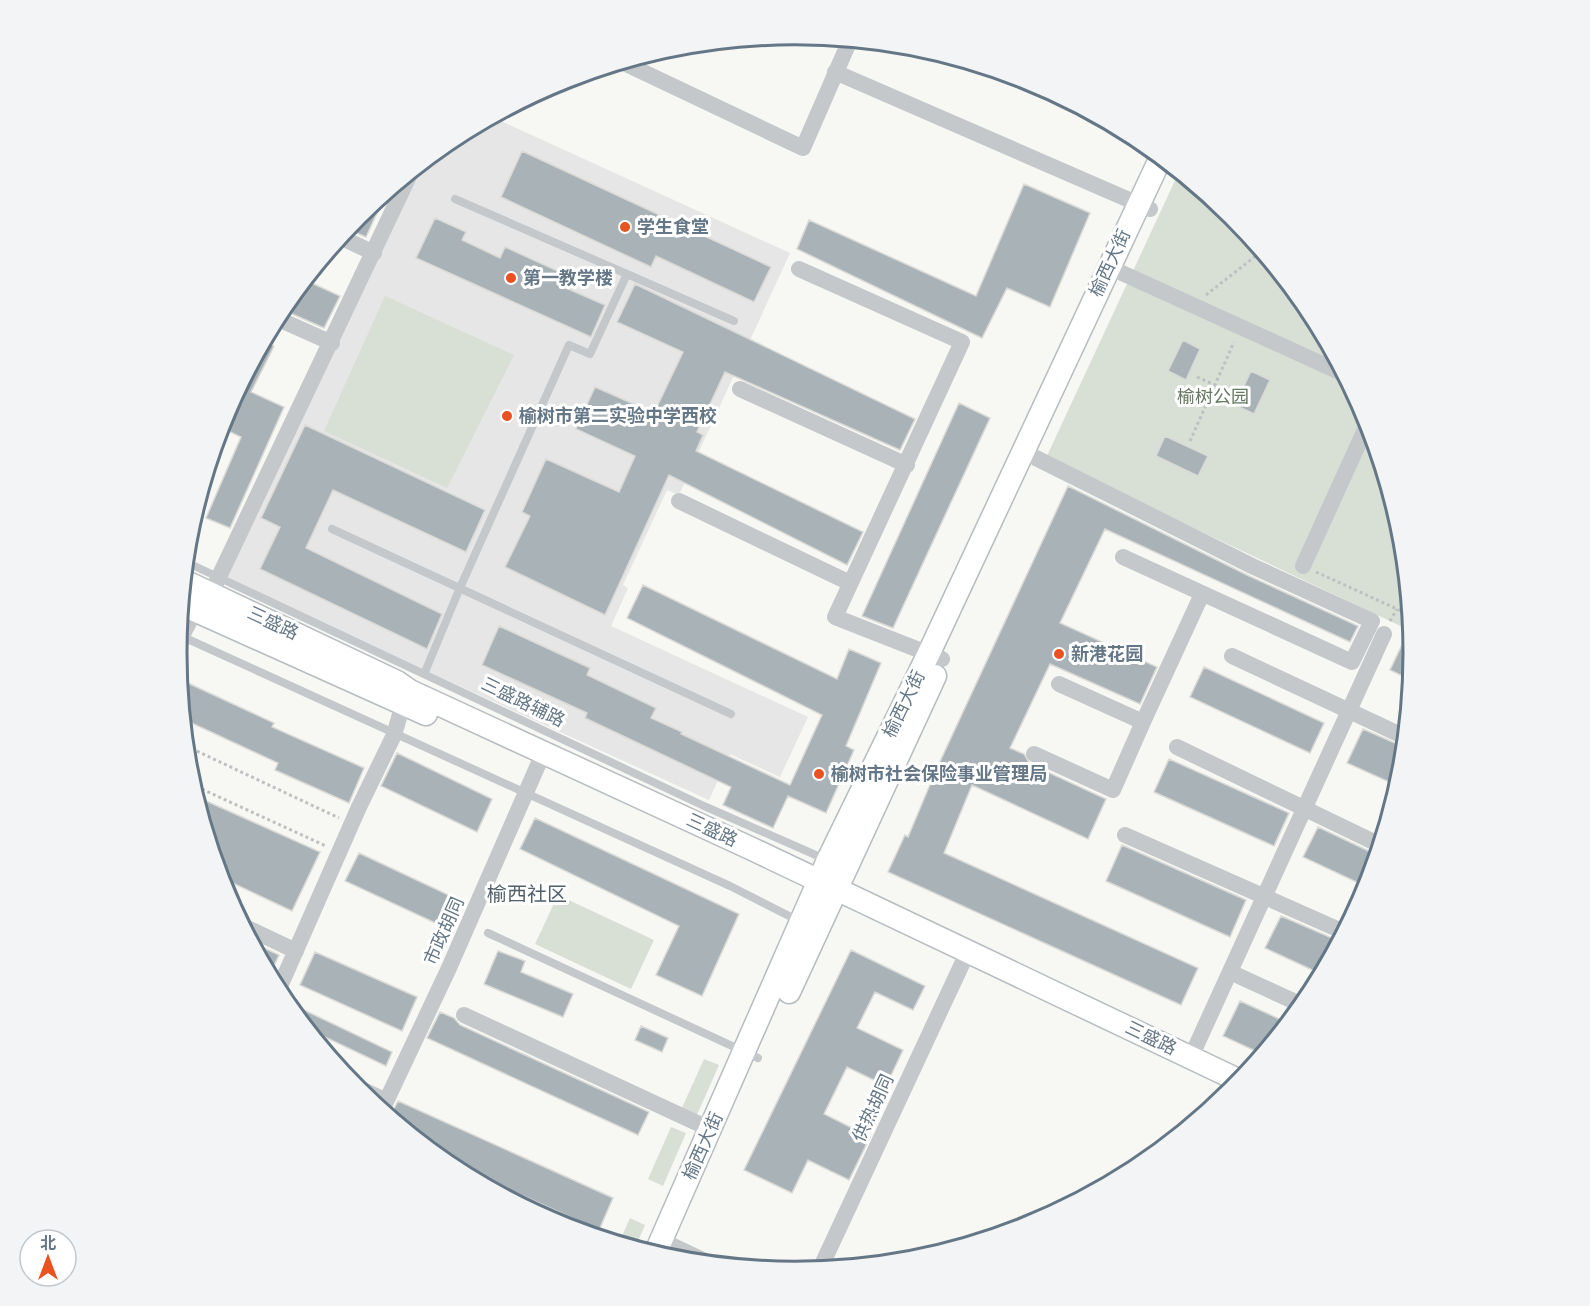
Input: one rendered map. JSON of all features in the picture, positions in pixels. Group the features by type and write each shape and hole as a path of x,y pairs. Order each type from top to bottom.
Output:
{"main road":[{"name":"榆西大街","path":"936,656 1036,458 1122,273 1158,166"},
{"name":"榆西大街","path":"666,1247 825,892 1144,206 1166,172"},
{"name":"三盛路","path":"191,588 202,600 403,704 825,892 1231,1077"},
{"name":"三盛路","path":"202,600 410,691 825,892 962,964 1220,1087"},
{"name":"榆西大街","path":"666,1247 710,1129 752,1055"}],"street":[{"path":"633,67 803,148 844,47"},
{"path":"835,72 1144,206"},
{"path":"188,624 202,600 332,343 404,188"},
{"path":"348,241 374,253"},
{"path":"799,269 962,342 835,617 936,656"},
{"path":"1122,273 1332,368"},
{"path":"285,322 332,343"},
{"path":"740,389 907,465"},
{"path":"1303,566 1363,435"},
{"path":"1036,458 1252,566 1372,621 1352,662 1123,557"},
{"path":"680,501 850,583"},
{"path":"1034,754 1113,790 1202,594"},
{"path":"1191,1058 1384,634"},
{"path":"1232,656 1398,733"},
{"path":"1059,684 1143,722"},
{"path":"283,981 394,735 403,704"},
{"path":"1177,747 1373,842"},
{"name":"市政胡同","path":"385,1102 449,968 538,765"},
{"path":"1125,835 1337,929"},
{"path":"255,932 296,951"},
{"name":"供热胡同","path":"824,1260 962,964"},
{"path":"1230,972 1293,1001"},
{"path":"464,1015 710,1129"}],"lane":[{"path":"455,199 734,321"},
{"path":"425,672 459,590 569,345 590,354 627,274"},
{"path":"332,529 459,590 731,714"},
{"name":"三盛路辅路","path":"192,576 202,600 425,672 704,806 838,864"},
{"path":"187,642 720,882 810,926"},
{"path":"488,933 752,1055"}],"path":[{"path":"1193,305 1255,256"},
{"path":"1190,441 1241,326"},
{"path":"1197,377 1230,392"},
{"path":"1303,566 1402,611"},
{"path":"195,750 352,824"},
{"path":"203,790 340,853"}],"shaded area":[{"name":"榆树市第二实验中学西校","path":"501,121 790,253 679,495 667,490 623,585 628,588 611,626 808,717 780,777 730,754 709,800 223,578 403,188 457,147 491,126"}],"green space":[{"name":"榆树公园","path":"1176,179 1225,223 1277,283 1301,315 1340,384 1357,420 1382,496 1398,574 1402,627 1046,458"},
{"path":"385,296 514,355 447,488 324,431"},
{"path":"558,895 654,940 631,989 535,944"},
{"path":"704,1059 719,1065 696,1117 681,1110"},
{"path":"671,1127 686,1133 663,1186 648,1179"},
{"path":"630,1218 645,1225 638,1240 622,1235"}],"building":[{"name":"学生食堂","path":"522,151 771,267 754,302 656,256 651,267 501,197"},
{"path":"1024,184 1090,213 1050,307 1007,288 982,338 797,249 809,220 976,296"},
{"path":"378,211 366,237 356,233"},
{"name":"第一教学楼","path":"435,218 466,232 462,240 500,258 505,247 562,273 557,284 605,305 591,337 416,258"},
{"path":"313,283 340,296 324,328 290,313"},
{"path":"635,284 915,419 900,450 725,372 697,432 703,435 696,451 863,532 847,565 669,475 605,615 505,567 530,516 522,512 546,459 619,492 635,456 576,429 595,387 654,413 683,352 617,322"},
{"path":"1183,340 1200,349 1186,380 1168,371"},
{"path":"271,344 274,346 251,392 284,407 230,528 206,518 241,437 229,431"},
{"path":"1251,371 1270,380 1254,414 1235,405"},
{"path":"959,403 990,418 893,628 862,616"},
{"path":"305,425 485,510 466,552 333,490 306,548 442,614 427,649 260,569 280,527 261,518"},
{"path":"1165,436 1208,456 1198,476 1156,456"},
{"name":"新港花园","path":"1068,486 1247,575 1358,626 1350,642 1105,529 1060,623 1157,667 1140,704 1050,664 1010,748 1024,754 1030,764 1106,799 1088,839 972,785 944,853 1198,968 1181,1005 888,872 905,835 908,837 937,768"},
{"path":"643,585 837,679 849,649 881,663 846,746 854,750 826,813 788,796 773,828 723,805 731,787 585,718 587,713 482,665 499,626 590,668 587,675 656,708 651,718 790,785 822,715 627,618"},
{"path":"1403,643 1402,676 1390,670"},
{"path":"1204,667 1324,723 1310,753 1190,697"},
{"path":"188,683 274,723 272,727 364,768 349,803 275,770 278,763 191,723"},
{"path":"1363,729 1396,743 1389,782 1347,763"},
{"path":"397,753 492,799 477,832 381,786"},
{"path":"1169,759 1289,813 1274,846 1154,792"},
{"path":"206,801 320,852 292,911 232,883"},
{"path":"535,818 739,914 702,996 656,975 679,926 520,849"},
{"path":"1318,827 1370,852 1358,883 1303,857"},
{"path":"1122,845 1246,900 1230,937 1106,881"},
{"path":"359,853 457,899 444,927 345,881"},
{"path":"1281,916 1332,938 1314,971 1265,948"},
{"path":"263,948 279,955 274,966"},
{"path":"851,950 925,986 913,1010 875,992 857,1028 903,1050 886,1086 847,1067 824,1114 870,1137 849,1180 808,1160 792,1193 744,1170"},
{"path":"498,951 525,961 521,972 573,994 563,1017 484,984"},
{"path":"315,952 417,997 402,1031 300,985"},
{"path":"1240,1001 1280,1019 1255,1051 1223,1036"},
{"path":"303,1010 392,1052 386,1066 324,1036"},
{"path":"440,1012 454,1018 460,1025 649,1112 638,1135 427,1038"},
{"path":"641,1026 668,1038 662,1052 635,1040"},
{"path":"398,1101 613,1198 600,1229 491,1180 457,1159 394,1110"}],"place":[{"name":"学生食堂","path":"625,227"},
{"name":"第一教学楼","path":"511,278"},
{"name":"榆树市第二实验中学西校","path":"507,416"},
{"name":"新港花园","path":"1059,654"},
{"name":"榆树市社会保险事业管理局","path":"819,774"}],"district":[{"name":"榆西社区","path":"527,894"}]}
